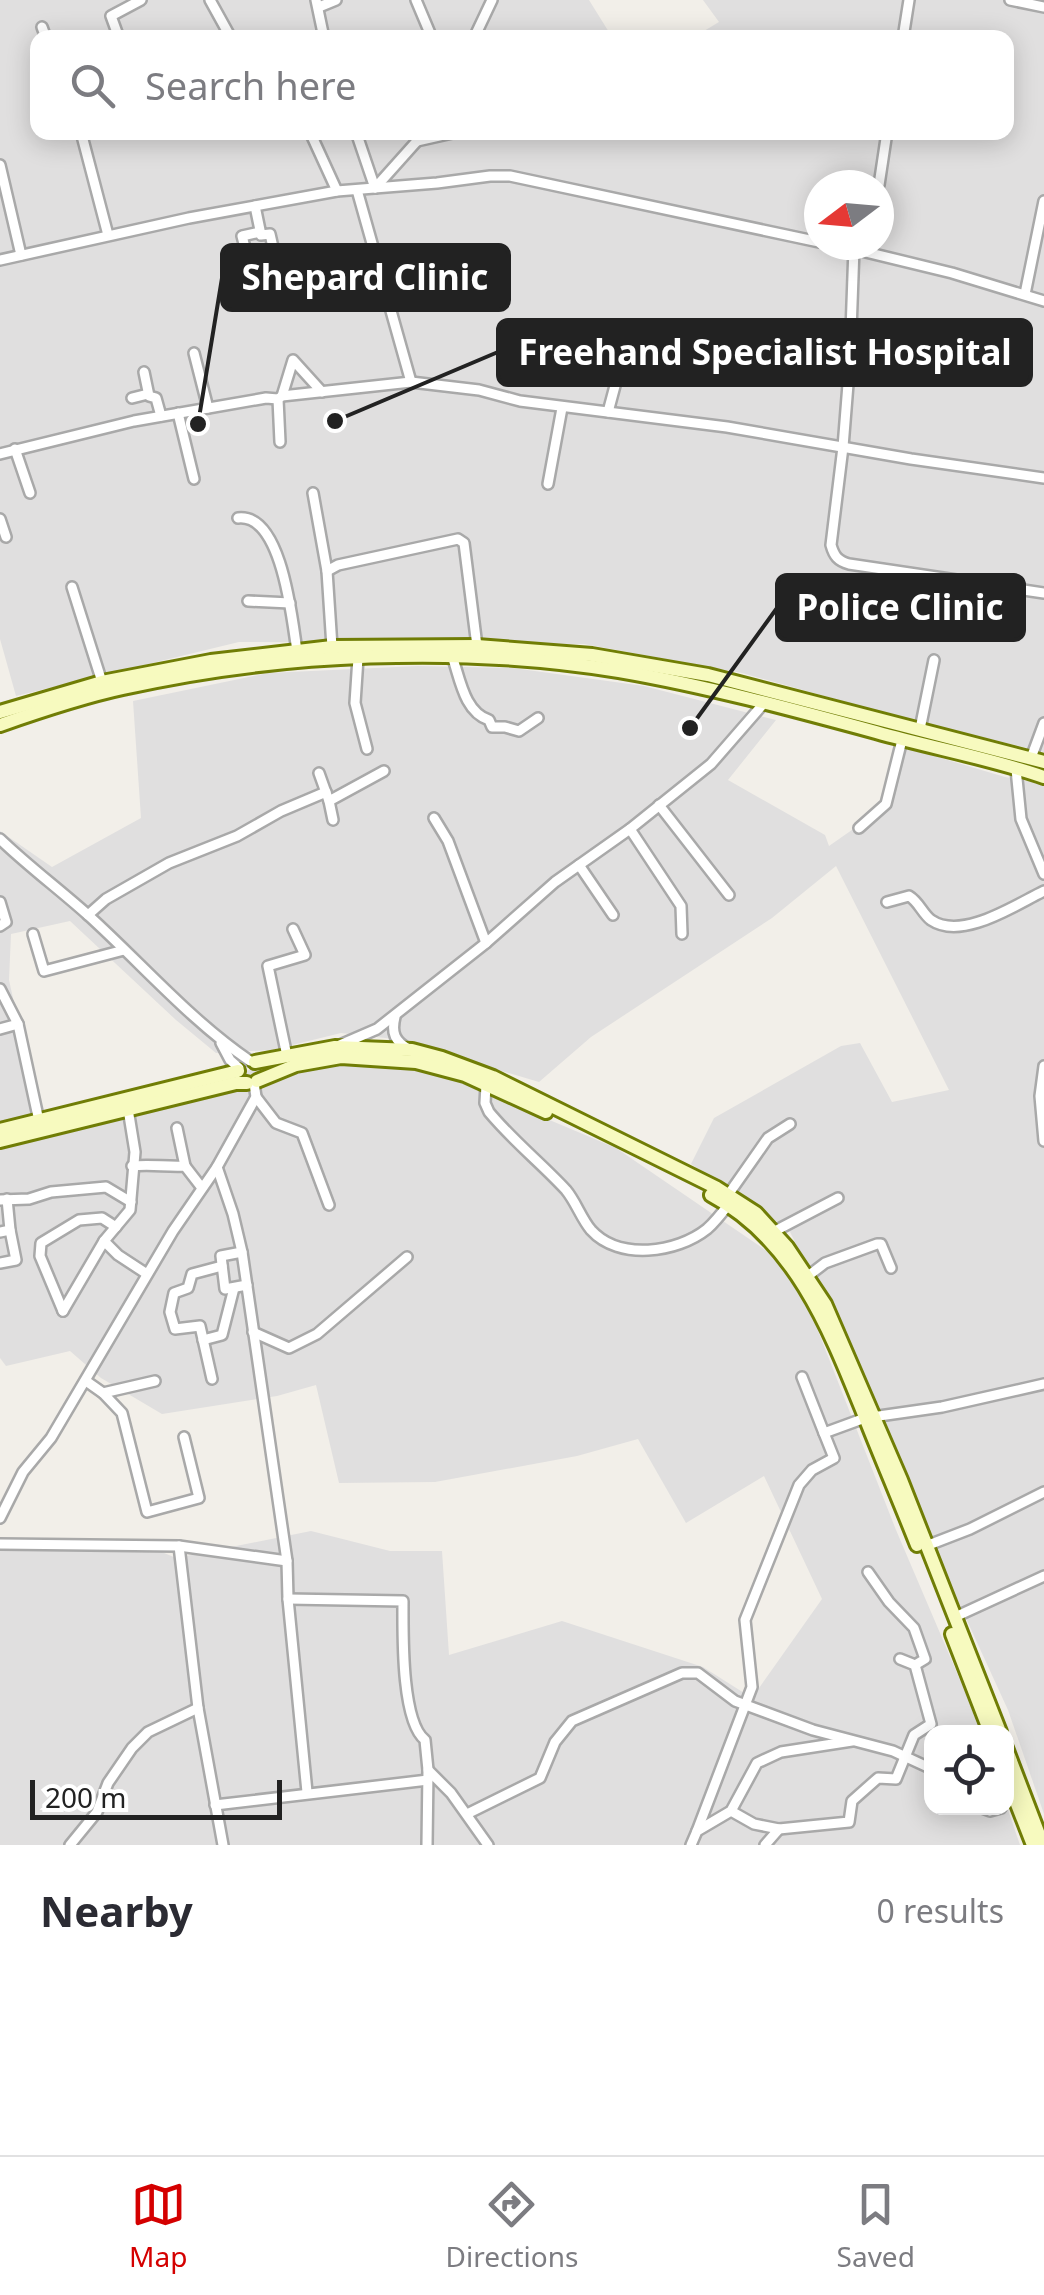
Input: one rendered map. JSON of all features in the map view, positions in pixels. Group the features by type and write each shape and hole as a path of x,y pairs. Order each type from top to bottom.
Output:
{"main road":[{"path":"0,712 102,682 211,661 332,647 476,646 592,655 708,675 902,740 1044,777"},
{"path":"0,726 76,700 228,668 358,658 452,656 616,671 769,697 920,729 1037,760"},
{"path":"0,1131 128,1109 236,1083 287,1056 335,1047 412,1050 494,1077 728,1200 764,1232 818,1309 926,1546 997,1725"},
{"path":"0,1131 296,1065 341,1058 416,1062 486,1084 756,1212 775,1231 825,1304 987,1725"},
{"path":"1014,1769 1043,1845"},
{"path":"1014,1815 1033,1845"}],"street":[{"path":"116,30 111,16 141,0"},
{"path":"210,0 227,30"},
{"path":"323,30 318,4 336,0"},
{"path":"416,0 429,30"},
{"path":"478,30 492,0"},
{"path":"903,30 909,0"},
{"path":"1010,0 1044,7"},
{"path":"83,140 108,235"},
{"path":"314,140 336,191"},
{"path":"359,140 375,188"},
{"path":"375,188 416,140"},
{"path":"881,170 885,140"},
{"path":"0,165 21,255"},
{"path":"0,260 336,191 490,176 510,176 804,239"},
{"path":"357,190 411,382"},
{"path":"1025,294 1044,201"},
{"path":"256,206 261,235 270,234 283,292"},
{"path":"252,274 242,236 260,232"},
{"path":"894,255 1044,300"},
{"path":"854,260 850,359 830,545 833,554 842,562 1044,593"},
{"path":"194,352 208,408"},
{"path":"608,412 623,356"},
{"path":"280,442 280,398 293,360 322,392"},
{"path":"144,372 148,394"},
{"path":"0,454 178,413 266,398 411,382 479,390 520,402 727,427 1044,478"},
{"path":"132,398 148,394 156,398 161,416"},
{"path":"548,484 562,408"},
{"path":"178,413 194,479"},
{"path":"15,449 30,493"},
{"path":"313,493 327,572 332,647"},
{"path":"238,518 249,517 268,538 283,572 297,651"},
{"path":"0,518 6,537"},
{"path":"327,572 338,565 458,538 464,543 476,646"},
{"path":"72,587 102,682"},
{"path":"248,601 290,603"},
{"path":"452,656 472,711 492,726 519,731 538,718"},
{"path":"358,658 355,703 367,749"},
{"path":"920,729 934,660"},
{"path":"335,1047 372,1032 396,1015 486,944 555,882 711,764 769,697"},
{"path":"1037,760 1044,723"},
{"path":"859,828 886,804 902,740"},
{"path":"1016,769 1021,818 1044,874"},
{"path":"88,915 106,899 169,864 237,836 281,811 384,771"},
{"path":"319,773 332,820"},
{"path":"659,805 729,895"},
{"path":"434,818 448,842 486,944"},
{"path":"630,828 681,906 682,934"},
{"path":"0,839 88,915 220,1040 230,1060 249,1076 276,1123 302,1133 329,1205"},
{"path":"579,865 613,915"},
{"path":"887,902 910,896 930,919 964,925 977,924 1044,891"},
{"path":"0,902 6,922 0,926"},
{"path":"287,1056 268,966 305,955 293,929"},
{"path":"33,934 44,971 124,950"},
{"path":"0,989 18,1024 40,1121"},
{"path":"396,1015 395,1038 412,1050"},
{"path":"0,1029 18,1024"},
{"path":"1044,1066 1040,1096 1044,1141"},
{"path":"0,1518 24,1472 51,1438 147,1274 217,1166 249,1076"},
{"path":"486,1084 486,1103 496,1121 568,1192 592,1230 613,1246 637,1250 684,1241 704,1231 768,1138 790,1124"},
{"path":"116,1228 102,1218 79,1220 41,1243 40,1256 62,1311 104,1241 116,1228 130,1210 134,1152 128,1109"},
{"path":"177,1128 185,1166 202,1188"},
{"path":"132,1166 185,1166"},
{"path":"217,1166 242,1252 287,1560 307,1792"},
{"path":"0,1263 16,1260 5,1231 3,1200 106,1187 131,1202"},
{"path":"775,1231 838,1198"},
{"path":"104,1241 147,1274"},
{"path":"808,1276 825,1263 877,1244 881,1244 891,1268"},
{"path":"242,1252 220,1256 225,1289 246,1285"},
{"path":"253,1332 288,1348 317,1334 407,1257"},
{"path":"212,1379 200,1326 175,1329 170,1312 174,1292 188,1288 192,1274 222,1266"},
{"path":"203,1340 222,1335 234,1288"},
{"path":"691,1845 752,1687 745,1620 799,1485 812,1470 834,1458 802,1377"},
{"path":"86,1381 122,1413 147,1512 199,1498 184,1437"},
{"path":"104,1393 154,1381"},
{"path":"824,1432 870,1418 1044,1384"},
{"path":"926,1546 1044,1492"},
{"path":"0,1544 178,1546 287,1560"},
{"path":"178,1546 198,1708 222,1845"},
{"path":"868,1572 888,1602 914,1628 925,1659 916,1664 900,1659"},
{"path":"954,1617 1044,1576"},
{"path":"288,1600 402,1601 412,1723 425,1740 427,1845"},
{"path":"731,1810 754,1824 779,1829 849,1822 852,1801 878,1778 896,1778 914,1735 931,1724 916,1664"},
{"path":"466,1814 540,1778 555,1742 572,1721 682,1673 698,1673 735,1702 813,1730 893,1751 924,1766"},
{"path":"70,1845 98,1812 108,1783 132,1748 148,1732 198,1708"},
{"path":"697,1831 731,1810 757,1763 781,1752 858,1740"},
{"path":"215,1805 428,1775 451,1793 488,1845"},
{"path":"765,1845 779,1829"}],"shaded area":[{"path":"0,0 589,0 608,30 30,30 30,140 1014,140 1014,30 706,30 719,22 703,0 1044,0 1044,752 742,673 584,644 239,642 16,696 0,639"},
{"path":"418,666 513,668 644,686 776,720 728,780 825,835 829,846 879,811 904,747 1005,777 1044,784 1044,1814 1008,1710 868,1387 789,1230 691,1164 714,1118 841,1046 860,1043 892,1102 949,1090 836,866 772,918 591,1037 539,1082 394,1039 341,1033 272,1050 216,1053 70,921 11,934 9,980 39,1116 0,1126 0,831 52,867 141,818 133,701 268,673"},
{"path":"367,1043 616,1148 777,1258 813,1318 978,1725 924,1725 924,1815 1010,1815 1020,1845 0,1845 0,1550 157,1550 176,1558 311,1531 390,1551 442,1551 449,1655 562,1621 703,1667 752,1698 822,1599 764,1476 686,1523 638,1439 577,1456 435,1482 339,1483 316,1385 277,1396 162,1414 101,1378 70,1351 6,1366 0,1358 0,1147 139,1113 132,1097"}],"place":[{"name":"Freehand Specialist Hospital","path":"335,421"},
{"name":"Shepard Clinic","path":"198,424"},
{"name":"Police Clinic","path":"690,728"}]}
